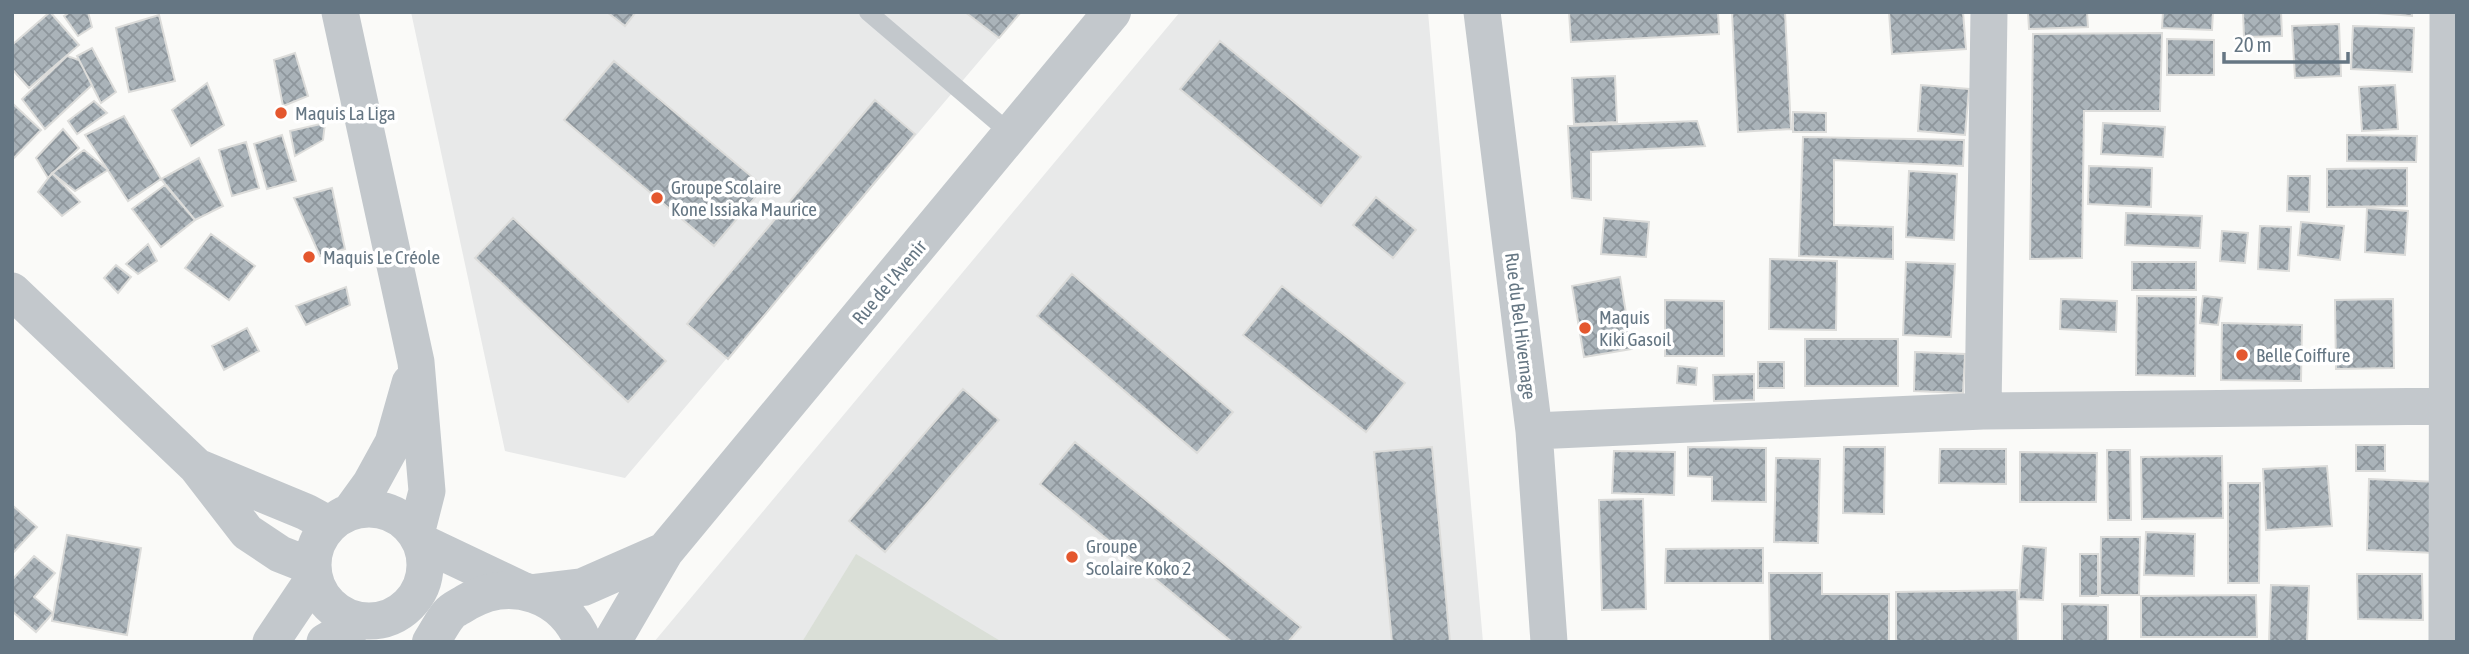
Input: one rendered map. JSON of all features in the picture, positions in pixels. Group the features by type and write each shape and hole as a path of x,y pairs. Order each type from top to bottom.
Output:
{"street":[{"path":"340,12 416,362 427,491 418,538"},
{"name":"Rue de l'Avenir","path":"612,642 665,551 1112,12"},
{"name":"Rue du Bel Hivernage","path":"1482,12 1534,431 1549,642"},
{"path":"1983,411 1989,12"},
{"path":"2447,642 2452,406 2448,12"},
{"path":"12,290 196,466 247,531 280,554 314,572"},
{"path":"381,627 340,613 323,598 314,572 315,551 371,483 393,443 416,362"},
{"path":"1534,431 1983,411 2452,406"},
{"path":"196,466 306,512 340,519 369,509 387,512 403,520 418,538 426,565 421,588 407,607 381,627 325,642"},
{"path":"418,538 558,606 577,626 583,642"},
{"name":"Rue de l'Avenir","path":"431,642 450,612 483,592 528,592 583,587 665,551"},
{"path":"271,642 314,572"}],"lane":[{"path":"868,12 1011,134"}],"shaded area":[{"name":"Groupe Scolaire Kone Issiaka Maurice","path":"411,12 1021,12 625,478 505,451"},
{"path":"1180,12 1428,12 1483,642 654,642"},
{"path":"856,554 1002,642 802,642"}],"building":[{"path":"50,12 79,45 29,88 12,69 12,45"},
{"path":"70,12 88,12 92,27 78,36 64,16"},
{"path":"607,12 636,12 625,26"},
{"path":"965,12 1021,12 999,38"},
{"path":"1569,12 1718,12 1719,34 1571,42"},
{"path":"1732,12 1785,12 1791,129 1738,132"},
{"path":"1889,12 1963,12 1966,49 1892,54"},
{"path":"2028,12 2087,12 2088,27 2029,29"},
{"path":"2163,12 2213,12 2212,30 2162,28"},
{"path":"2243,12 2281,12 2282,36 2244,37"},
{"path":"2365,12 2412,12 2412,16"},
{"path":"159,15 175,81 129,92 116,28"},
{"path":"2339,24 2341,76 2295,78 2292,26"},
{"path":"2353,26 2414,28 2412,72 2351,69"},
{"path":"2162,33 2160,111 2084,111 2082,258 2030,259 2033,34"},
{"path":"2167,39 2214,40 2214,75 2167,75"},
{"path":"1220,41 1361,157 1321,206 1180,89"},
{"path":"92,48 116,92 101,103 77,56"},
{"path":"295,53 308,96 283,106 274,60"},
{"path":"67,56 79,60 92,85 45,129 22,99"},
{"path":"614,61 764,187 714,246 564,120"},
{"path":"1615,76 1617,122 1574,124 1572,78"},
{"path":"207,83 224,125 191,146 172,110"},
{"path":"1921,85 1969,89 1965,135 1918,131"},
{"path":"2395,85 2398,129 2362,131 2359,87"},
{"path":"875,100 915,134 728,359 687,324"},
{"path":"94,101 107,113 77,134 68,121"},
{"path":"12,103 41,130 12,160"},
{"path":"1793,112 1826,113 1826,132 1793,132"},
{"path":"124,116 161,179 128,201 85,135"},
{"path":"1697,121 1705,146 1591,152 1591,200 1572,198 1568,126"},
{"path":"325,123 323,140 295,156 290,131"},
{"path":"2103,123 2165,127 2163,157 2101,154"},
{"path":"63,129 79,148 48,178 36,158"},
{"path":"282,135 296,181 267,189 254,144"},
{"path":"2347,135 2417,136 2416,162 2347,161"},
{"path":"1803,137 1964,140 1963,166 1834,160 1834,225 1893,227 1893,259 1799,256"},
{"path":"246,142 259,188 232,196 219,150"},
{"path":"84,150 108,170 75,191 52,173"},
{"path":"199,158 223,206 195,220 161,179"},
{"path":"2089,166 2152,168 2151,207 2088,204"},
{"path":"2407,168 2407,206 2327,207 2327,169"},
{"path":"1909,171 1957,174 1954,240 1906,237"},
{"path":"52,173 80,202 62,216 38,192"},
{"path":"2288,176 2310,176 2309,212 2287,211"},
{"path":"165,185 195,220 161,247 132,209"},
{"path":"332,188 345,249 320,256 294,198"},
{"path":"1376,197 1416,230 1393,258 1353,225"},
{"path":"2367,208 2408,211 2405,255 2365,252"},
{"path":"2126,213 2202,216 2200,248 2125,245"},
{"path":"513,218 666,361 628,402 475,258"},
{"path":"1604,218 1649,222 1646,257 1601,254"},
{"path":"2301,222 2344,226 2340,260 2298,255"},
{"path":"2260,226 2291,227 2289,271 2258,269"},
{"path":"2222,231 2248,233 2245,263 2220,261"},
{"path":"211,234 255,266 229,300 185,268"},
{"path":"148,244 157,261 138,274 126,264"},
{"path":"1770,259 1837,261 1836,330 1769,329"},
{"path":"1906,262 1955,264 1951,337 1903,335"},
{"path":"2132,262 2196,262 2196,290 2132,290"},
{"path":"116,265 131,277 118,293 104,278"},
{"path":"1072,274 1233,412 1197,453 1037,316"},
{"path":"1620,277 1632,349 1584,357 1572,286"},
{"path":"1282,286 1405,383 1366,432 1243,335"},
{"path":"346,287 350,305 306,325 296,306"},
{"path":"2137,296 2196,297 2195,376 2136,375"},
{"path":"2203,296 2222,298 2218,325 2200,323"},
{"path":"2061,299 2117,301 2116,332 2060,329"},
{"path":"2393,299 2394,368 2336,369 2335,300"},
{"path":"1665,300 1724,301 1724,356 1665,356"},
{"path":"2222,323 2302,325 2301,381 2221,380"},
{"path":"247,328 259,351 224,370 212,346"},
{"path":"1805,339 1898,339 1898,386 1805,386"},
{"path":"1915,352 1965,354 1963,393 1914,391"},
{"path":"1758,362 1784,362 1784,388 1758,388"},
{"path":"1678,366 1697,368 1696,385 1677,383"},
{"path":"1754,374 1754,400 1714,401 1713,375"},
{"path":"963,389 999,420 885,552 849,521"},
{"path":"1075,442 1301,627 1288,642 1232,642 1040,484"},
{"path":"2356,445 2385,445 2385,471 2356,471"},
{"path":"1432,447 1450,642 1392,642 1374,452"},
{"path":"1688,447 1766,448 1766,502 1712,501 1712,477 1688,476"},
{"path":"1844,447 1885,447 1884,514 1843,513"},
{"path":"1940,449 2006,449 2006,484 1939,483"},
{"path":"2107,450 2130,450 2131,520 2108,520"},
{"path":"1614,451 1675,452 1674,495 1612,493"},
{"path":"2020,452 2097,453 2096,502 2020,502"},
{"path":"2222,456 2223,518 2142,519 2141,457"},
{"path":"1776,458 1820,459 1818,543 1774,542"},
{"path":"2327,466 2332,526 2266,530 2263,469"},
{"path":"2369,479 2438,482 2435,553 2367,550"},
{"path":"2228,483 2260,483 2259,583 2228,583"},
{"path":"1643,499 1646,609 1602,610 1599,500"},
{"path":"12,505 37,527 12,554"},
{"path":"2146,532 2195,534 2194,576 2144,575"},
{"path":"67,535 141,548 127,635 52,621"},
{"path":"2101,537 2140,537 2139,595 2100,595"},
{"path":"2023,546 2046,548 2043,600 2019,599"},
{"path":"1763,548 1763,583 1665,583 1666,549"},
{"path":"2080,554 2098,554 2098,596 2080,596"},
{"path":"34,556 55,573 34,597 53,613 36,632 12,611 12,580"},
{"path":"1769,573 1822,573 1822,594 1889,594 1889,642 1770,642"},
{"path":"2357,574 2422,574 2423,620 2358,619"},
{"path":"2271,585 2309,586 2307,642 2269,642"},
{"path":"2017,590 2018,642 1896,642 1896,592"},
{"path":"2256,595 2257,637 2141,637 2141,596"},
{"path":"2062,604 2108,605 2108,642 2062,642"}],"place":[{"name":"Maquis La Liga","path":"281,113"},
{"name":"Groupe Scolaire Kone Issiaka Maurice","path":"657,198"},
{"name":"Maquis Le Créole","path":"309,257"},
{"name":"Maquis Kiki Gasoil","path":"1585,328"},
{"name":"Belle Coiffure","path":"2242,355"},
{"name":"Groupe Scolaire Koko 2","path":"1072,557"}]}
